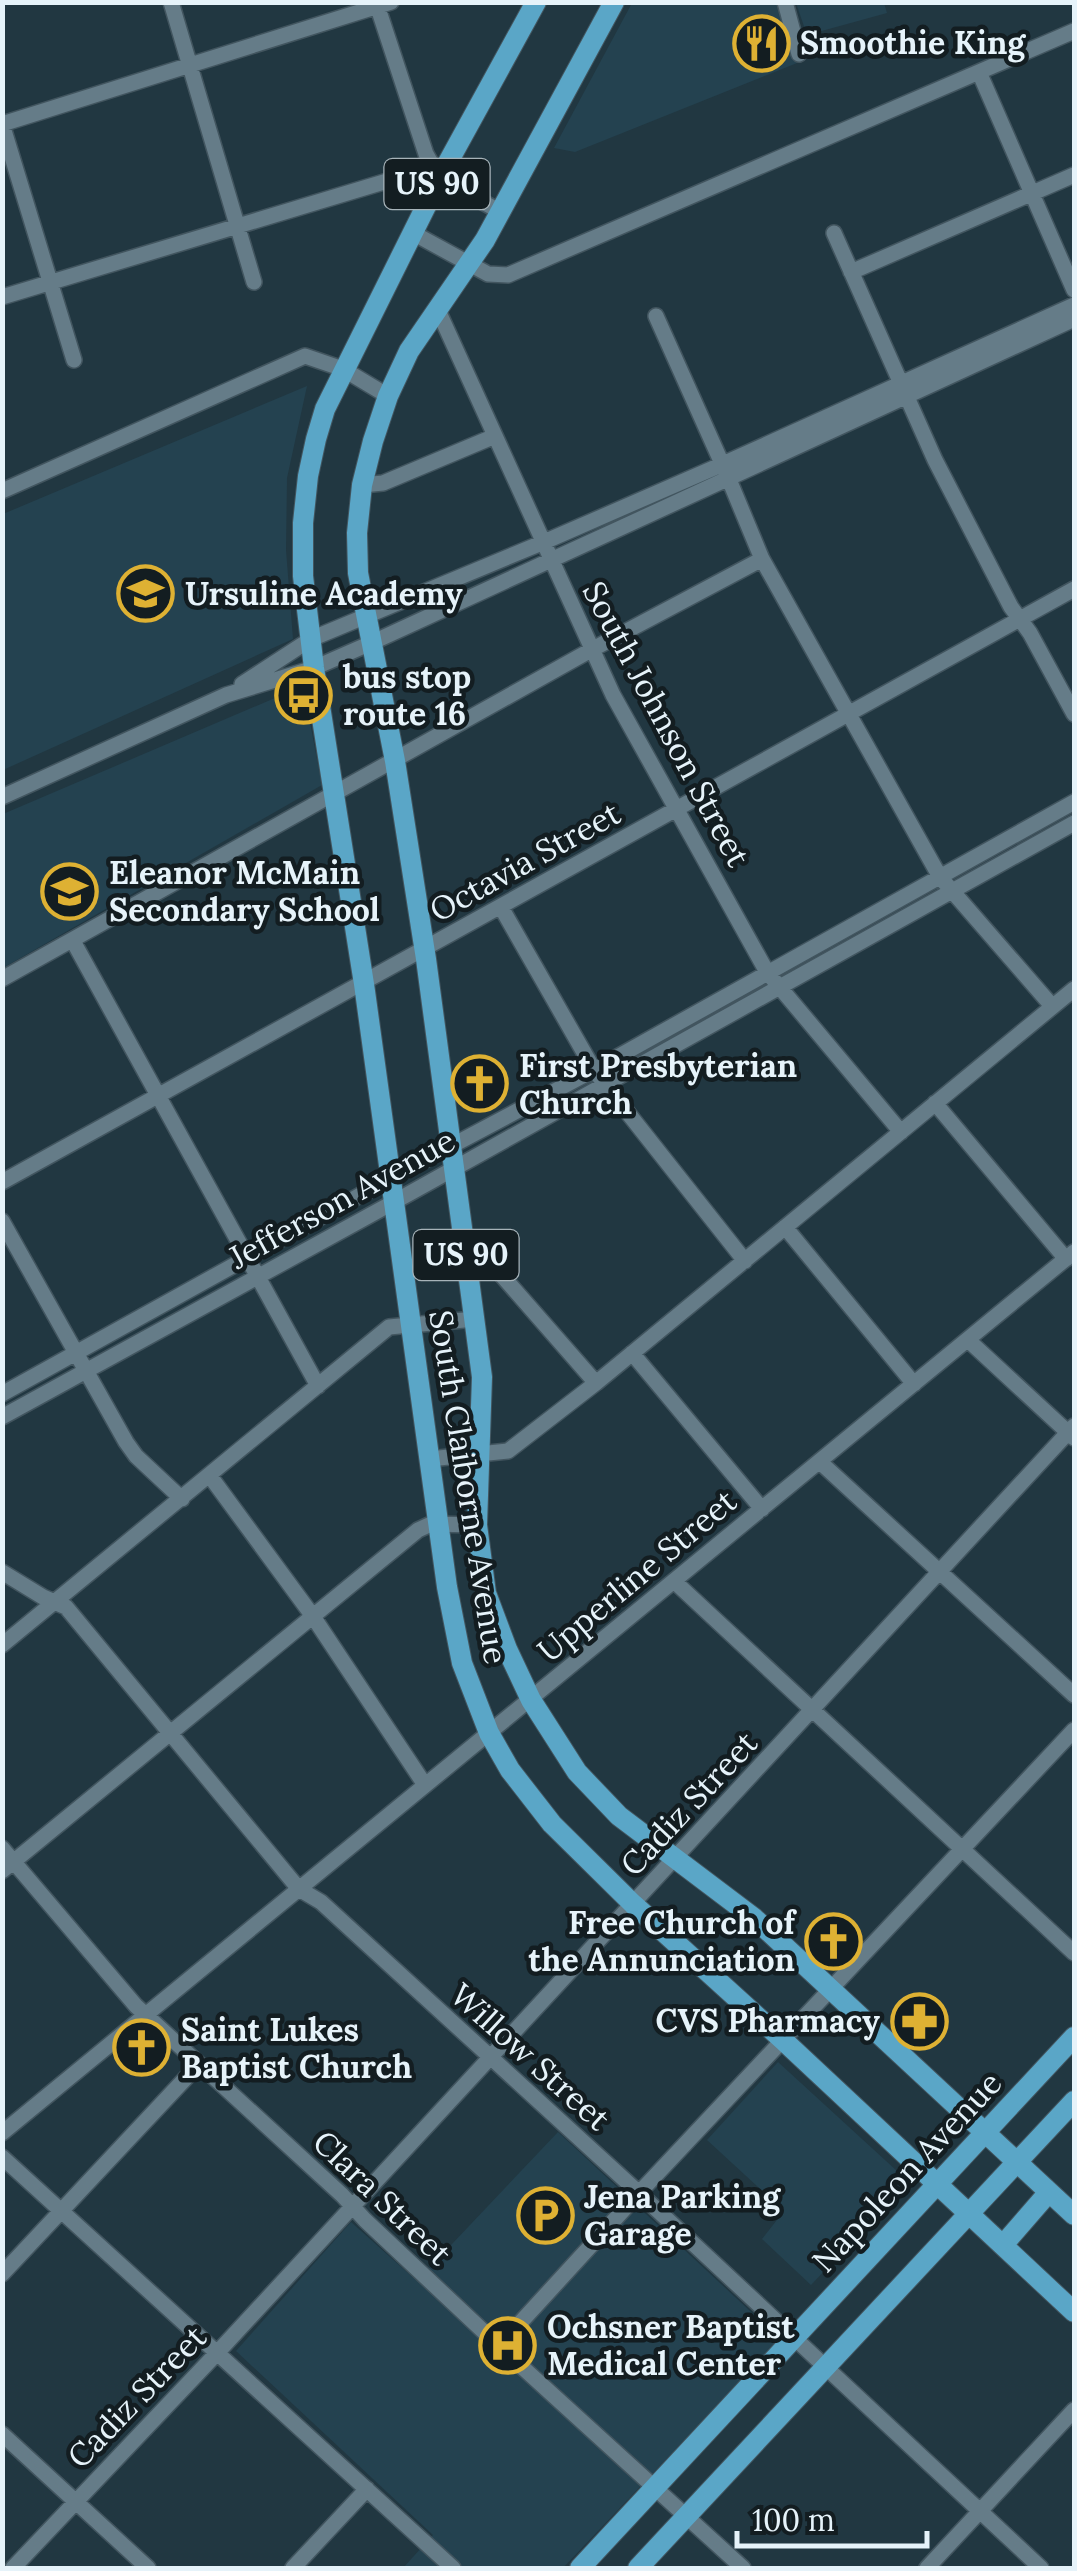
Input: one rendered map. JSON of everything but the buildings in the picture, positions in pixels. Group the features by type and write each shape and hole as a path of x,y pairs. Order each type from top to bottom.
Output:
{"main road":[{"name":"South Claiborne Avenue","path":"536,2 440,179 325,409 308,476 303,522 303,576 314,668 364,984 447,1587 462,1663 489,1733 510,1770 573,1847 1074,2312"},
{"name":"South Claiborne Avenue","path":"611,4 501,212 409,351 388,396 362,485 357,534 358,574 395,761 424,949 482,1377 477,1525 486,1593 530,1700 577,1772 619,1816 754,1918 1074,2215"},
{"name":"Napoleon Avenue","path":"580,2568 1074,2037"},
{"path":"638,2568 1074,2101"},
{"path":"1002,2245 1048,2192"}],"street":[{"path":"171,2 254,282"},
{"path":"785,2 798,54"},
{"path":"74,360 2,124 382,4 426,154 440,179"},
{"path":"413,234 488,274 508,275 1074,31"},
{"path":"979,72 1074,290"},
{"path":"2,297 417,172 440,179 501,212"},
{"path":"851,272 1074,175"},
{"path":"834,233 935,460 1074,714"},
{"path":"905,390 1074,305"},
{"name":"South Johnson Street","path":"437,308 613,695 768,972 900,1132"},
{"path":"656,316 762,559 940,877 1052,1006"},
{"path":"2,797 226,695 314,668 371,643 726,471 1074,319"},
{"path":"2,491 305,356 344,369 388,396"},
{"path":"362,485 382,483 495,436"},
{"path":"226,695 312,638 726,471"},
{"path":"2,979 591,650 762,559"},
{"name":"Octavia Street","path":"2,1182 1074,589"},
{"name":"Jefferson Avenue","path":"2,1417 455,1168 768,972 1074,802"},
{"name":"Jefferson Avenue","path":"2,1394 391,1178 781,986 1074,824"},
{"path":"501,906 599,1077 745,1260"},
{"path":"73,941 318,1386"},
{"path":"429,1459 508,1452 1074,989"},
{"path":"936,1103 1070,1255"},
{"path":"2,1221 136,1456 182,1499"},
{"path":"786,1227 914,1384"},
{"path":"463,1231 596,1383"},
{"name":"Upperline Street","path":"2,2133 1070,1255"},
{"path":"2,1646 389,1327 474,1319"},
{"path":"968,1340 1072,1432"},
{"path":"632,1353 762,1509"},
{"name":"Cadiz Street","path":"13,2568 218,2353 1072,1432"},
{"path":"820,1462 1074,1695"},
{"path":"210,1476 312,1615 425,1785"},
{"path":"8,1867 418,1530 431,1524 477,1525"},
{"name":"Willow Street","path":"2,1572 66,1608 299,1889 322,1902 1042,2568"},
{"path":"675,1582 1074,1952"},
{"path":"499,2346 1074,1730"},
{"name":"Clara Street","path":"2,1848 8,1867 136,2006 743,2568"},
{"path":"2,2274 198,2064"},
{"path":"2,2157 453,2568"},
{"path":"928,2568 1074,2410"},
{"path":"2,2434 148,2568"},
{"path":"293,2568 367,2489"}],"shaded area":[{"path":"632,3 779,3 797,63 575,152 554,148"},
{"path":"796,3 884,3 887,13 807,35"},
{"name":"Ursuline Academy","path":"307,386 287,478 286,550 293,639 3,770 3,514"},
{"name":"Eleanor McMain Secondary School","path":"303,686 322,785 3,968 3,814"},
{"path":"778,2062 909,2182 811,2285 762,2239 784,2211 707,2140"},
{"name":"Ochsner Baptist Medical Center","path":"558,2132 780,2339 563,2568 403,2568 433,2535 236,2351 351,2222 417,2281"}],"place":[{"name":"Smoothie King","path":"761,43"},
{"name":"Ursuline Academy","path":"146,594"},
{"name":"bus stop route 16","path":"304,695"},
{"name":"Eleanor McMain Secondary School","path":"70,891"},
{"name":"First Presbyterian Church","path":"480,1084"},
{"name":"Free Church of the Annunciation","path":"834,1941"},
{"name":"CVS Pharmacy","path":"919,2021"},
{"name":"Saint Lukes Baptist Church","path":"142,2048"},
{"name":"Jena Parking Garage","path":"545,2215"},
{"name":"Ochsner Baptist Medical Center","path":"508,2345"}]}
